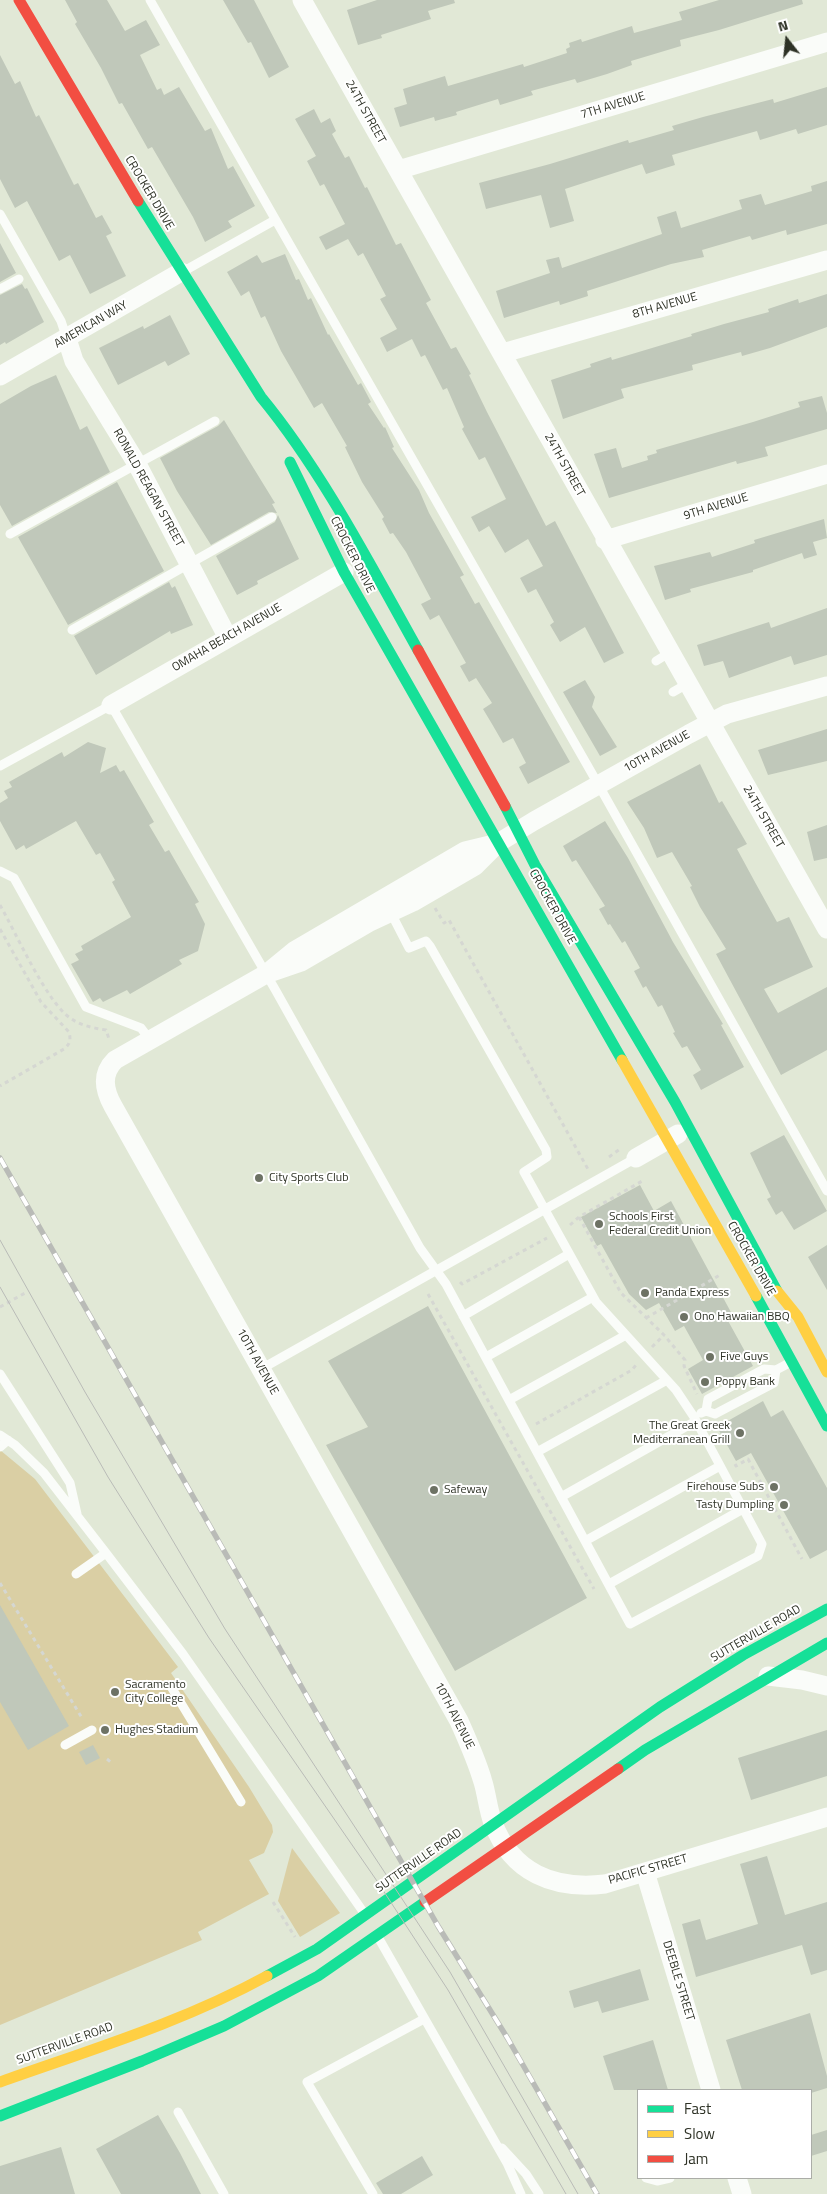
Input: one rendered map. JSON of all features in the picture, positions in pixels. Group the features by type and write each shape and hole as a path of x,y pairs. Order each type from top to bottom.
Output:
{"street":[{"name":"CROCKER DRIVE","path":"19,0 181,272 261,397 285,426 362,550 518,831 535,866 675,1102 780,1296 798,1317 827,1372"},
{"name":"24TH STREET","path":"302,0 503,353 605,540 680,688 710,723 819,898 827,929"},
{"name":"7TH AVENUE","path":"398,170 827,42"},
{"name":"8TH AVENUE","path":"503,353 827,260"},
{"name":"AMERICAN WAY","path":"0,376 181,272"},
{"name":"RONALD REAGAN STREET","path":"67,339 74,361 137,464 228,638"},
{"name":"CROCKER DRIVE","path":"261,397 282,446 344,572 792,1361 827,1426"},
{"name":"9TH AVENUE","path":"605,540 827,474"},
{"name":"OMAHA BEACH AVENUE","path":"111,705 344,572"},
{"name":"10TH AVENUE","path":"492,1822 481,1775 459,1721 108,1097 104,1080 111,1064 266,974 294,951 465,851 498,842 598,784 727,714 827,686"},
{"name":"10TH AVENUE","path":"266,974 301,962 475,866 498,842"},
{"path":"636,1158 688,1129"},
{"name":"SUTTERVILLE ROAD","path":"0,2082 171,2021 221,2000 317,1948 660,1707 743,1655 827,1609"},
{"path":"0,2116 142,2061 224,2026 318,1976 644,1750 767,1676 827,1643"},
{"path":"767,1676 802,1680 827,1686"},
{"name":"PACIFIC STREET","path":"492,1822 502,1844 516,1860 529,1870 561,1884 581,1886 604,1884 827,1817"},
{"name":"DEEBLE STREET","path":"645,1872 711,2089"},
{"path":"737,2179 742,2194"}],"lane":[{"path":"150,0 598,784 827,1191"},
{"path":"0,214 61,322 67,339"},
{"path":"181,272 275,220"},
{"path":"0,289 19,279"},
{"path":"10,534 215,421"},
{"path":"72,630 272,517"},
{"path":"0,766 111,705 266,974 420,1248 446,1284 630,1624 758,1556 762,1544 695,1419 667,1380 593,1297 524,1172 547,1157 546,1150 430,946 426,941 409,948 391,913"},
{"path":"0,871 14,878 86,1007 141,1028 150,1040"},
{"path":"261,1369 636,1158"},
{"path":"463,1316 569,1254"},
{"path":"486,1357 593,1297"},
{"path":"509,1400 626,1335"},
{"path":"561,1497 695,1419 706,1411 708,1399 764,1369 776,1370 792,1361"},
{"path":"706,1411 715,1414 774,1383 776,1370"},
{"path":"0,1374 70,1483 78,1517"},
{"path":"537,1452 667,1380"},
{"path":"0,1447 4,1438 44,1473 182,1654 297,1820 358,1902 492,2137 521,2194"},
{"path":"585,1540 720,1466"},
{"path":"608,1584 743,1509"},
{"path":"76,1574 106,1553"},
{"path":"170,1685 241,1802"},
{"path":"65,1745 92,1730"},
{"path":"373,2194 307,2082 424,2019"},
{"path":"178,2112 224,2194"},
{"path":"492,2137 526,2174 539,2194"},
{"path":"650,2179 657,2181 666,2179"}],"path":[{"path":"0,905 56,1006 71,1019 84,1025 106,1030 109,1039"},
{"path":"435,907 444,923 449,920 588,1171"},
{"path":"0,929 41,1002 69,1032 71,1038 64,1050 0,1086"},
{"path":"570,1225 579,1217 644,1180"},
{"path":"579,1217 621,1293 664,1335 685,1360 684,1366 699,1398"},
{"path":"455,1279 462,1284 547,1238"},
{"path":"646,1318 720,1275"},
{"path":"0,1307 25,1293"},
{"path":"428,1294 594,1589"},
{"path":"509,1439 632,1370 664,1335"},
{"path":"732,1458 736,1466 748,1459 802,1559"},
{"path":"0,1583 82,1718"},
{"path":"106,1759 113,1764"},
{"path":"273,1902 299,1944"}],"shaded area":[{"name":"Hughes Stadium","path":"0,1450 35,1479 178,1667 171,1673 249,1787 272,1825 273,1832 264,1853 249,1860 269,1894 198,1932 202,1940 0,2025"},
{"path":"292,1848 340,1913 300,1937 278,1901"}],"building":[{"path":"65,0 107,0 125,31 146,20 160,45 140,55 157,90 161,88 164,95 179,87 205,131 211,128 228,169 233,166 255,206 228,221 232,227 205,242 193,217 152,147 148,149 122,103 119,104 101,68 75,24 77,22"},
{"path":"223,0 254,0 289,67 269,78 251,42 248,43"},
{"path":"377,0 454,0 455,3 428,11 431,19 381,35 382,38 358,45 347,10"},
{"path":"719,0 802,0 803,4 680,40 681,46 631,61 632,65 607,74 577,83 575,79 531,91 533,95 500,105 498,99 456,112 457,115 435,121 434,117 400,127 394,108 407,104 403,89 445,76 448,86 523,64 524,67 567,53 566,49 570,47 569,43 581,39 582,42 632,26 634,33 682,20 679,12"},
{"path":"0,55 15,84 20,81 36,117 39,115 74,185 78,183 96,218 102,215 112,233 106,236 126,276 90,294 70,255 59,261 27,201 15,208 0,179"},
{"path":"827,87 827,125 798,134 796,129 760,140 757,131 672,155 675,165 646,174 642,164 565,189 574,221 550,228 541,195 486,209 479,183 628,140 629,143 674,130 672,126 703,117 773,99 774,103"},
{"path":"314,109 321,123 330,118 336,131 332,134 345,158 349,156 365,188 367,187 396,245 401,243 431,300 426,303 451,349 456,347 471,374 469,375 487,412 546,526 555,521 624,653 604,663 585,627 560,642 550,625 554,622 536,589 528,593 520,578 543,566 528,539 505,553 489,526 479,532 471,517 506,499 485,457 479,460 462,429 464,427 447,388 443,390 425,355 421,357 412,339 387,352 380,338 397,329 380,299 386,296 363,253 358,256 348,239 326,250 319,237 345,224 324,184 320,186 307,161 316,156 295,119"},
{"path":"827,181 827,224 787,235 786,230 752,240 750,236 702,250 704,257 671,264 587,291 588,296 560,305 559,301 504,318 496,291 550,273 546,260 559,257 562,268 662,234 657,217 676,211 681,228 742,209 739,200 761,194 765,205 812,191 811,186"},
{"path":"0,243 16,273 0,282"},
{"path":"285,254 296,280 299,279 308,300 311,298 328,335 358,385 361,383 371,402 368,404 385,427 394,447 392,448 419,490 429,513 464,575 460,577 475,604 479,602 570,762 528,784 519,767 526,763 513,738 503,743 483,709 492,703 476,678 469,682 460,666 466,663 439,615 430,620 421,604 431,599 406,552 393,533 390,534 382,519 384,517 362,482 345,447 347,446 322,403 314,408 281,351 265,316 261,318 249,291 241,296 227,272 257,255 262,263"},
{"path":"22,284 25,289 27,288 44,322 6,344 5,342 0,345 0,295"},
{"path":"827,294 827,327 770,348 742,356 741,352 692,365 693,370 621,389 624,398 563,419 551,380 591,367 590,364 611,357 612,360 692,336 691,334 769,312 768,309 798,299 799,303"},
{"path":"170,315 190,354 168,366 165,361 118,385 99,348 143,326 144,329"},
{"path":"56,375 80,430 87,426 110,472 12,526 0,505 0,404 31,386"},
{"path":"822,396 827,413 827,429 765,447 768,456 737,464 736,461 609,498 594,454 616,448 622,468 648,460 647,456 657,453 656,450 800,407 798,402"},
{"path":"224,420 275,503 272,504 277,513 269,512 211,545 177,491 160,458 218,426"},
{"path":"117,482 164,571 68,625 18,537"},
{"path":"278,515 299,559 257,581 258,584 237,595 216,556 275,522"},
{"path":"824,519 827,538 813,542 817,555 804,559 802,553 753,570 753,572 690,589 691,592 665,600 654,566 710,552 712,557 755,543 754,540"},
{"path":"169,582 172,588 175,586 193,625 171,634 170,631 96,675 74,636"},
{"path":"827,608 827,655 794,665 791,656 729,678 723,661 704,666 697,645 769,622 771,628"},
{"path":"585,680 595,697 592,707 617,747 600,756 563,692"},
{"path":"827,729 827,761 768,775 758,750"},
{"path":"88,742 106,748 100,773 116,765 120,772 124,770 154,822 149,825 165,852 169,850 199,902 195,904 205,924 198,951 179,960 182,964 130,994 127,990 103,1002 100,998 93,1002 71,964 79,960 75,954 83,950 81,946 131,917 112,882 115,880 100,853 96,855 76,821 26,849 24,845 16,850 0,821 0,803 8,798 4,791 12,787 9,782 62,752 64,757"},
{"path":"700,764 719,803 722,801 747,844 737,849 777,922 789,917 813,967 764,989 778,1013 827,987 827,1050 781,1075 716,954 726,949 700,907 690,887 692,886 672,852 657,858 644,828 627,802"},
{"path":"605,821 628,858 673,942 723,1024 721,1025 744,1067 701,1090 693,1075 701,1070 687,1046 682,1048 673,1033 675,1032 662,1005 658,1007 646,986 643,988 634,971 640,968 625,941 622,943 610,924 608,925 599,909 605,906 576,860 572,862 563,846"},
{"path":"827,825 827,858 814,861 807,832"},
{"path":"784,1135 827,1211 794,1230 782,1211 776,1215 767,1199 771,1197 750,1153"},
{"path":"640,1185 654,1211 671,1201 733,1316 727,1319 753,1366 702,1394 688,1369 703,1360 684,1326 675,1331 659,1303 646,1310 629,1294 601,1244 597,1246 581,1217"},
{"path":"827,1245 827,1290 808,1257"},
{"path":"428,1306 587,1598 455,1671 326,1445 368,1427 328,1361"},
{"path":"763,1401 771,1417 783,1410 827,1488 827,1550 810,1559 751,1453 736,1461 717,1427"},
{"path":"0,1605 69,1726 28,1750 0,1702"},
{"path":"827,1730 827,1776 751,1800 738,1758"},
{"path":"93,1745 100,1758 86,1765 79,1752"},
{"path":"767,1856 785,1915 827,1902 827,1970 811,1975 802,1945 696,1977 682,1924 700,1919 706,1940 758,1924 740,1864"},
{"path":"640,1969 649,2000 602,2013 598,2001 574,2008 569,1991"},
{"path":"810,2013 827,2076 827,2088 812,2093 812,2089 742,2089 726,2040"},
{"path":"653,2040 668,2089 614,2090 603,2056"},
{"path":"158,2115 201,2194 121,2194 96,2149"},
{"path":"827,2130 827,2151 812,2156 812,2135"},
{"path":"61,2147 75,2194 0,2194 0,2166"},
{"path":"422,2156 433,2175 401,2194 383,2194 376,2183"}],"tram line":[{"path":"0,1240 85,1392 225,1629 450,1972 578,2194"},
{"path":"0,1287 108,1477 209,1638 377,1881 448,1990 566,2194"}],"railway":[{"path":"0,1158 438,1926 508,2039 597,2194"}],"traffic: fast":[{"path":"138,201 261,397 305,456 325,487 418,650"},
{"path":"290,462 344,572 622,1060"},
{"path":"505,806 535,865 675,1102 777,1291"},
{"path":"756,1296 827,1426"},
{"path":"267,1976 317,1949 660,1707 743,1655 827,1609"},
{"path":"618,1769 645,1750 827,1643"},
{"path":"0,2116 142,2061 224,2026 318,1976 425,1902"}],"traffic: slow":[{"path":"622,1060 756,1296"},
{"path":"777,1291 798,1317 827,1372"},
{"path":"0,2082 102,2047 169,2021 267,1976"}],"traffic: jam":[{"path":"19,0 138,201"},
{"path":"418,650 505,806"},
{"path":"425,1902 618,1769"}],"place":[{"name":"City Sports Club","path":"259,1178"},
{"name":"Schools First Federal Credit Union","path":"599,1224"},
{"name":"Panda Express","path":"645,1293"},
{"name":"Ono Hawaiian BBQ","path":"684,1317"},
{"name":"Five Guys","path":"710,1357"},
{"name":"Poppy Bank","path":"705,1382"},
{"name":"The Great Greek Mediterranean Grill","path":"740,1433"},
{"name":"Firehouse Subs","path":"774,1487"},
{"name":"Safeway","path":"434,1490"},
{"name":"Tasty Dumpling","path":"784,1505"},
{"name":"Sacramento City College","path":"115,1692"},
{"name":"Hughes Stadium","path":"105,1730"}]}
